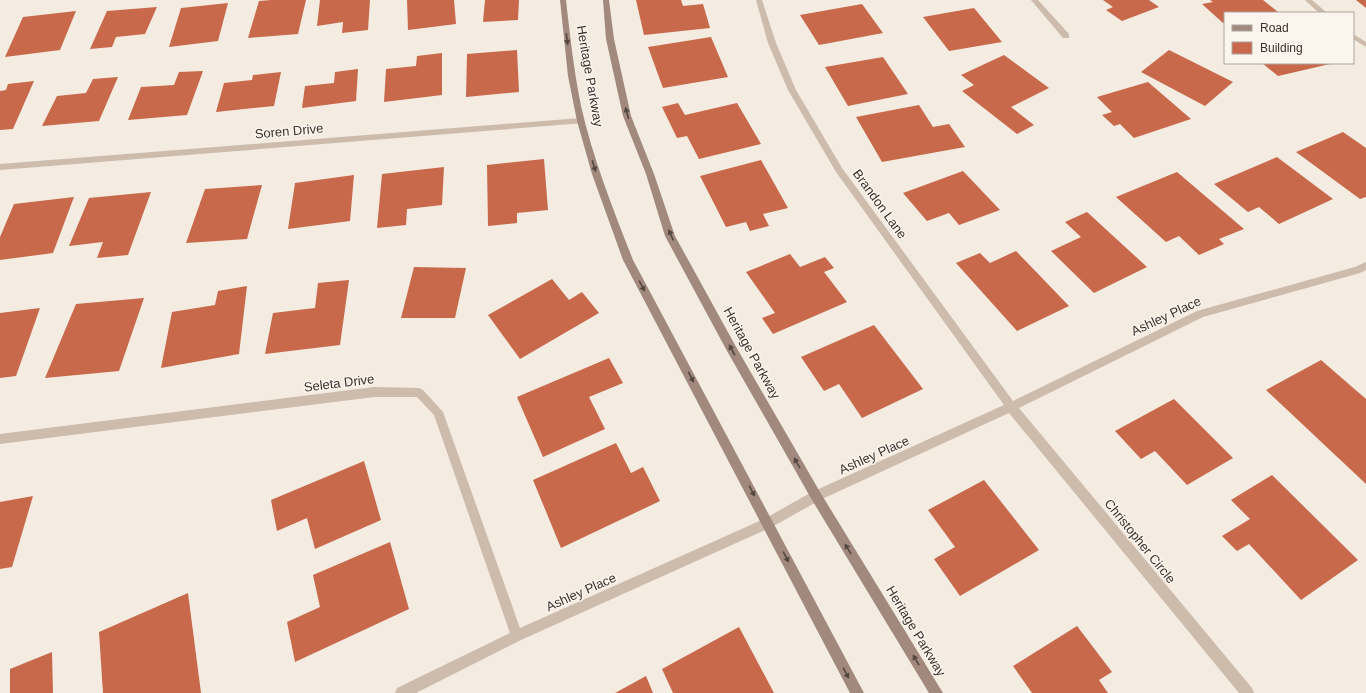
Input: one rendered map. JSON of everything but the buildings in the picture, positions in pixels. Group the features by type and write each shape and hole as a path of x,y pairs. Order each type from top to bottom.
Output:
{"main road":[{"name":"Heritage Parkway","path":"563,0 567,41 581,121 602,190 628,260 857,693"},
{"name":"Heritage Parkway","path":"606,0 610,40 627,116 650,174 670,236 731,348 816,496 936,693"}],"street":[{"name":"Brandon Lane","path":"759,0 772,43 792,90 839,170 1011,407"},
{"path":"1034,0 1066,36"},
{"path":"1308,0 1322,12"},
{"path":"1354,37 1366,45"},
{"name":"Soren Drive","path":"0,167 581,121"},
{"name":"Ashley Place","path":"402,693 517,636 768,523 816,496 1011,407 1200,314 1357,270 1366,266"},
{"name":"Seleta Drive","path":"0,439 374,392 419,393 438,412 517,636"},
{"name":"Christopher Circle","path":"1011,407 1247,693"}]}
